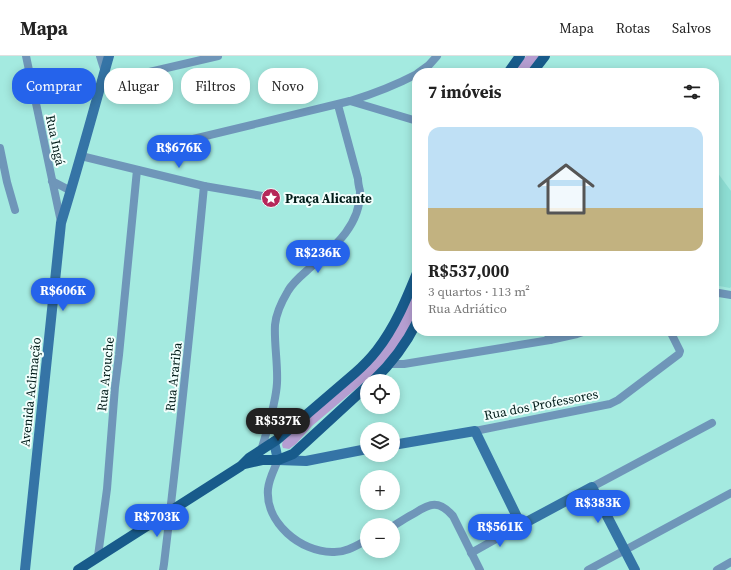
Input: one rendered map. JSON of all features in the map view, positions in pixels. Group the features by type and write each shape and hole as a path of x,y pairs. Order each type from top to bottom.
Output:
{"main road":[{"path":"512,68 520,56"},
{"path":"536,68 545,56"},
{"path":"78,570 240,466 248,458 274,442 368,361 393,326 412,294"},
{"path":"380,374 402,348 412,331"},
{"path":"240,466 293,454 360,392"}],"street":[{"name":"Rua Ingá","path":"26,56 61,223"},
{"path":"100,56 103,78 218,56"},
{"name":"Avenida Aclimação","path":"25,570 61,223 109,56"},
{"path":"425,68 438,56"},
{"path":"189,140 338,105 366,96 412,76"},
{"path":"350,101 412,120"},
{"path":"338,105 360,191 355,218 334,247 297,279 282,302 275,324 277,364 275,398 261,451 277,457 306,461 360,450"},
{"path":"0,148 7,182 16,210"},
{"path":"80,156 204,186 274,198"},
{"name":"Rua Arouche","path":"98,556 106,489 137,170"},
{"name":"Rua Ingá","path":"52,181 71,191"},
{"name":"Rua Arariba","path":"163,570 171,510 204,186"},
{"path":"719,293 731,295"},
{"path":"549,336 550,340"},
{"path":"389,364 404,364 568,336"},
{"name":"Rua dos Professores","path":"400,444 475,431 610,404 618,400 679,354 680,351 672,336"},
{"path":"471,553 712,423"},
{"path":"475,431 521,526"},
{"path":"274,442 277,457 269,479 268,499 270,510 276,520 291,536 306,546 319,551 344,551 360,543"},
{"path":"293,454 318,458"},
{"path":"592,487 635,570"},
{"path":"588,570 731,493"},
{"path":"400,522 426,506 435,504 442,506 453,516 480,570"},
{"path":"717,570 731,562"}],"shaded area":[{"path":"526,56 540,56 531,68 517,68"},
{"path":"719,175 731,191 730,288 719,286"},
{"path":"412,292 412,322 398,346 377,371 373,374 360,374 360,385 312,426 296,444 289,449 283,448 283,440 358,376"}],"place":[{"name":"Praça Alicante","path":"271,198"}]}
